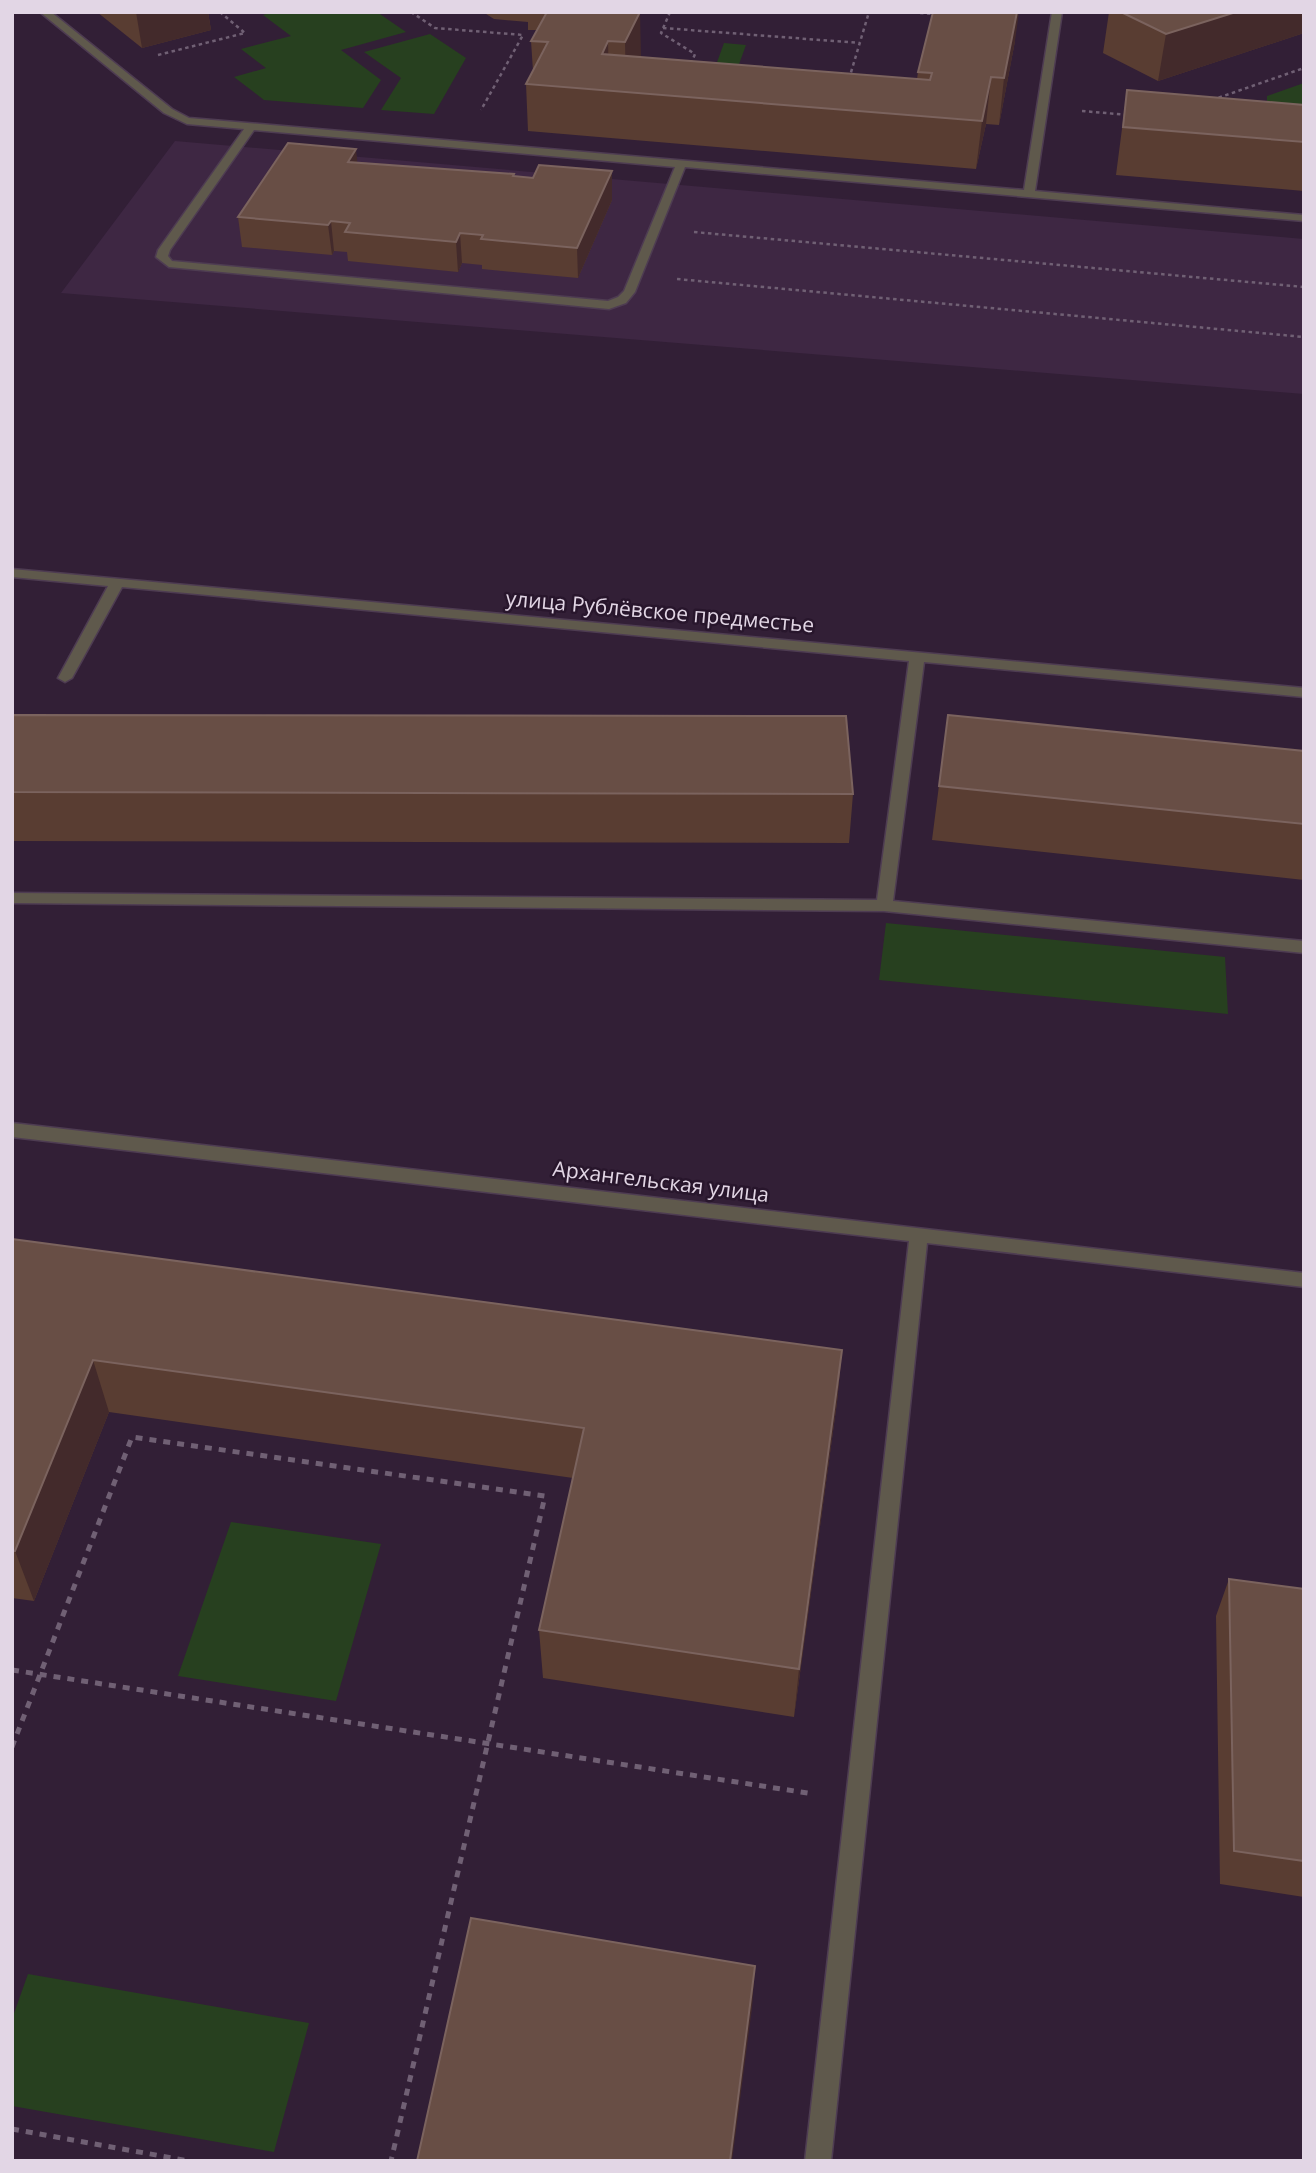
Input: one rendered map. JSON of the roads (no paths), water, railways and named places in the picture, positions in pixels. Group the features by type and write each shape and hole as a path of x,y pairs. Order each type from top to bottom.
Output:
{"street":[{"path":"45,12 177,117 187,121 1304,218"},
{"path":"1029,194 1057,12"},
{"path":"251,127 164,250 162,257 169,264 595,306 609,305 622,300 629,292 681,164"},
{"name":"улица Рублёвское предместье","path":"12,573 1304,693"},
{"path":"65,678 117,583"},
{"path":"884,906 917,657"},
{"path":"12,898 884,906 1304,947"},
{"name":"Архангельская улица","path":"12,1130 1304,1280"},
{"path":"817,2161 919,1234"}]}
